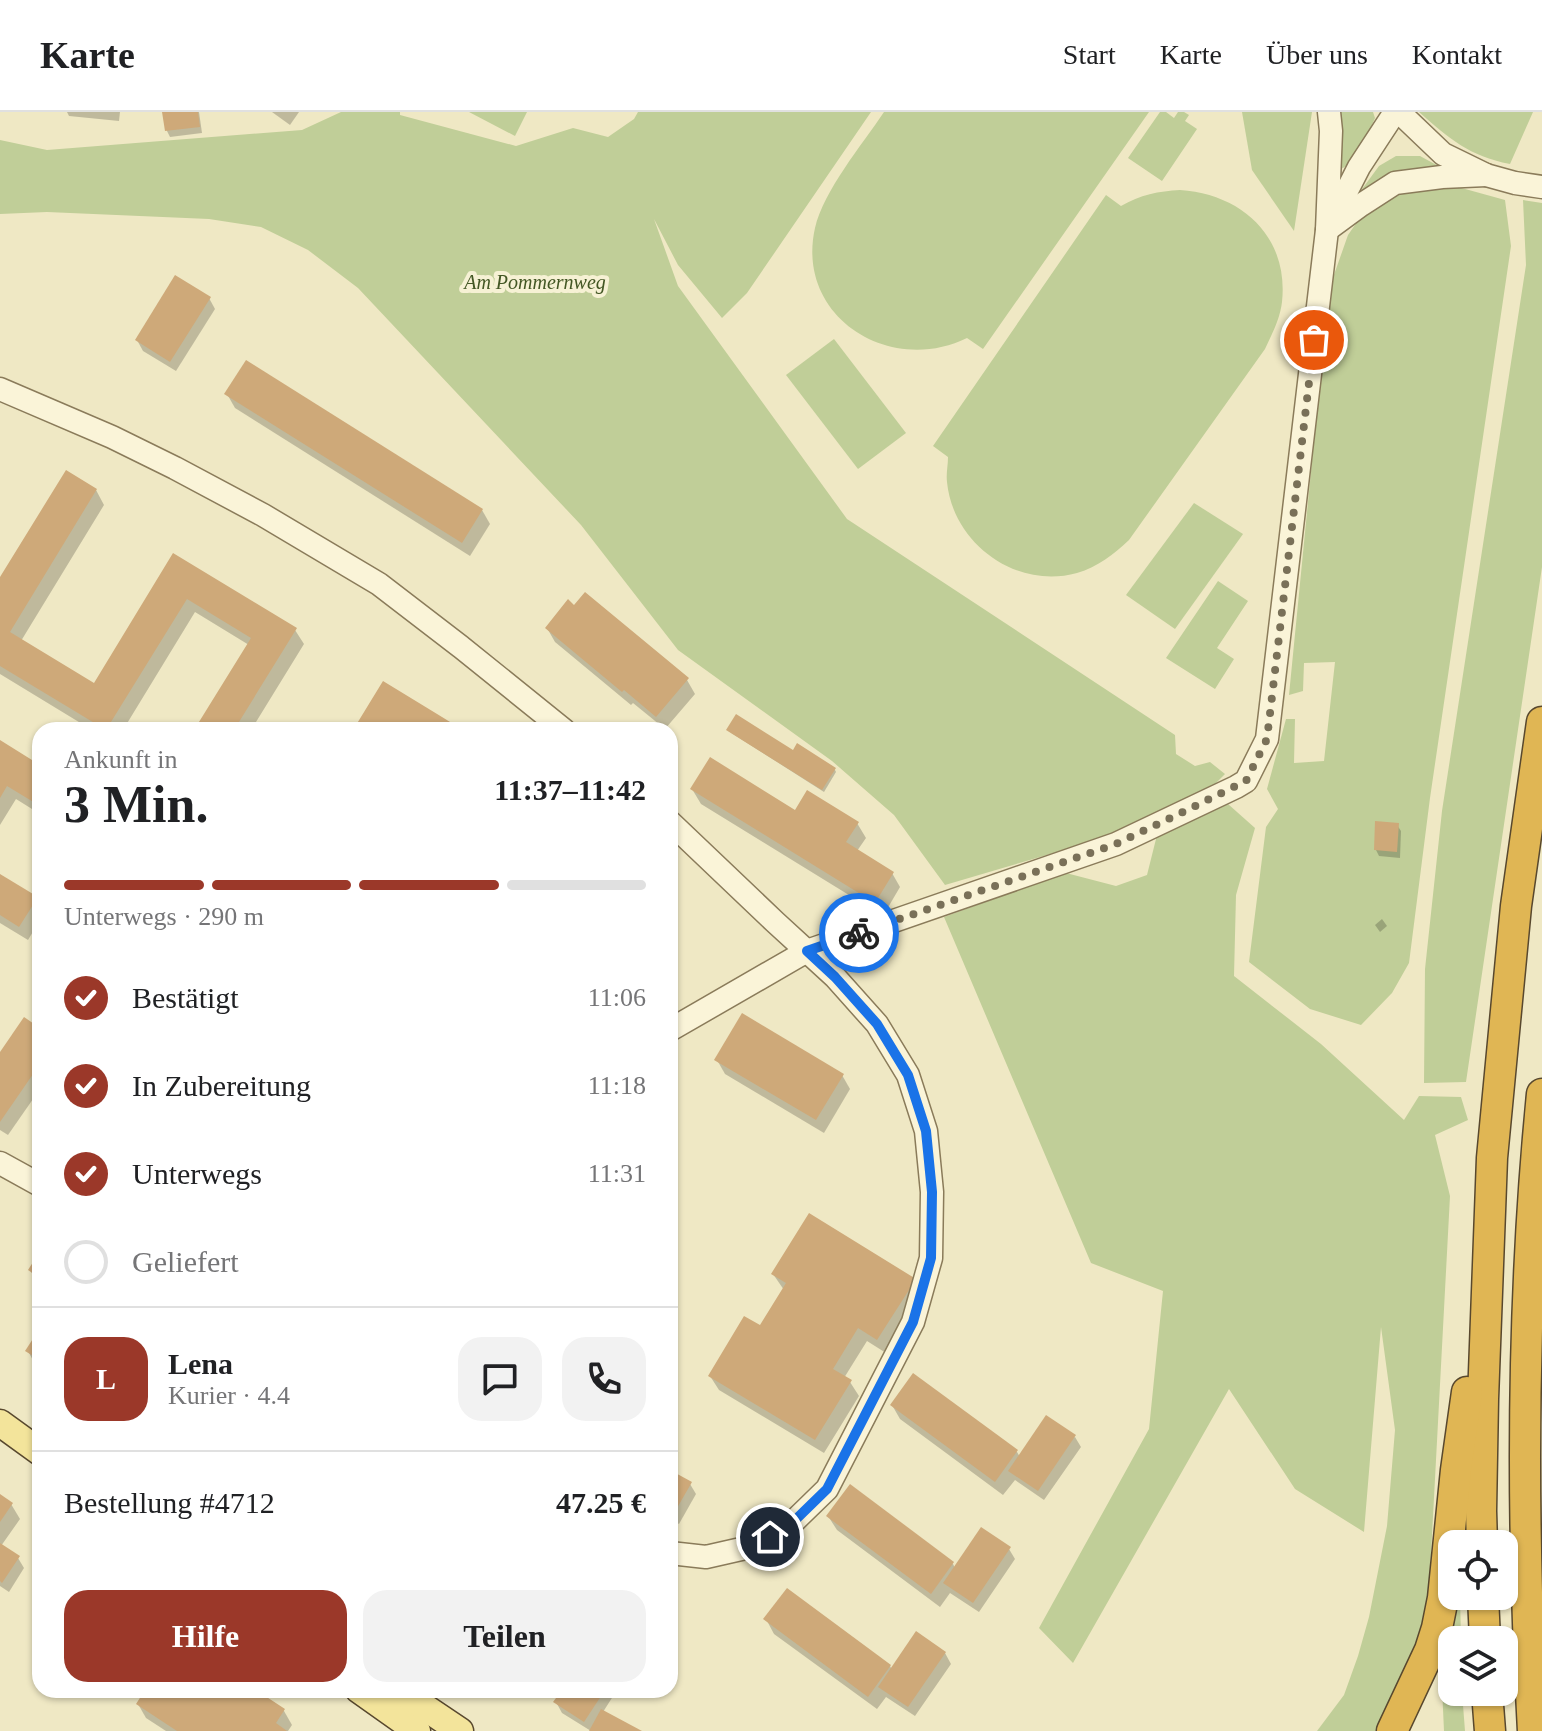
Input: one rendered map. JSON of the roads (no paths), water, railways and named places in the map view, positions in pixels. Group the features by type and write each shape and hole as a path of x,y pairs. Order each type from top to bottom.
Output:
{"highway":[{"path":"1482,1530 1492,1158 1516,906 1542,722"},
{"path":"1533,1731 1524,1467 1528,1308 1542,1094"},
{"path":"1392,1731 1430,1650 1443,1598 1456,1470 1488,1251"},
{"path":"1530,1669 1542,1731"},
{"path":"1488,1706 1490,1731"}],"main road":[{"path":"0,1423 32,1446"},
{"path":"370,1698 417,1731"},
{"path":"411,1698 460,1731"}],"street":[{"path":"678,1025 807,951 1116,844 1246,781 1267,739 1327,230 1329,112"},
{"path":"1327,230 1359,167 1397,112 1443,154 1486,175 1542,187"},
{"path":"1327,230 1395,183 1486,175"},
{"path":"0,389 175,468 263,515 379,584 554,722"},
{"path":"678,830 835,977 877,1024 908,1075 926,1131 932,1192 931,1258 913,1322 827,1489 789,1526 750,1547 706,1557 678,1554"},
{"path":"0,1163 32,1181"}],"park label":[{"name":"Am Pommernweg","path":"535,282"}]}
